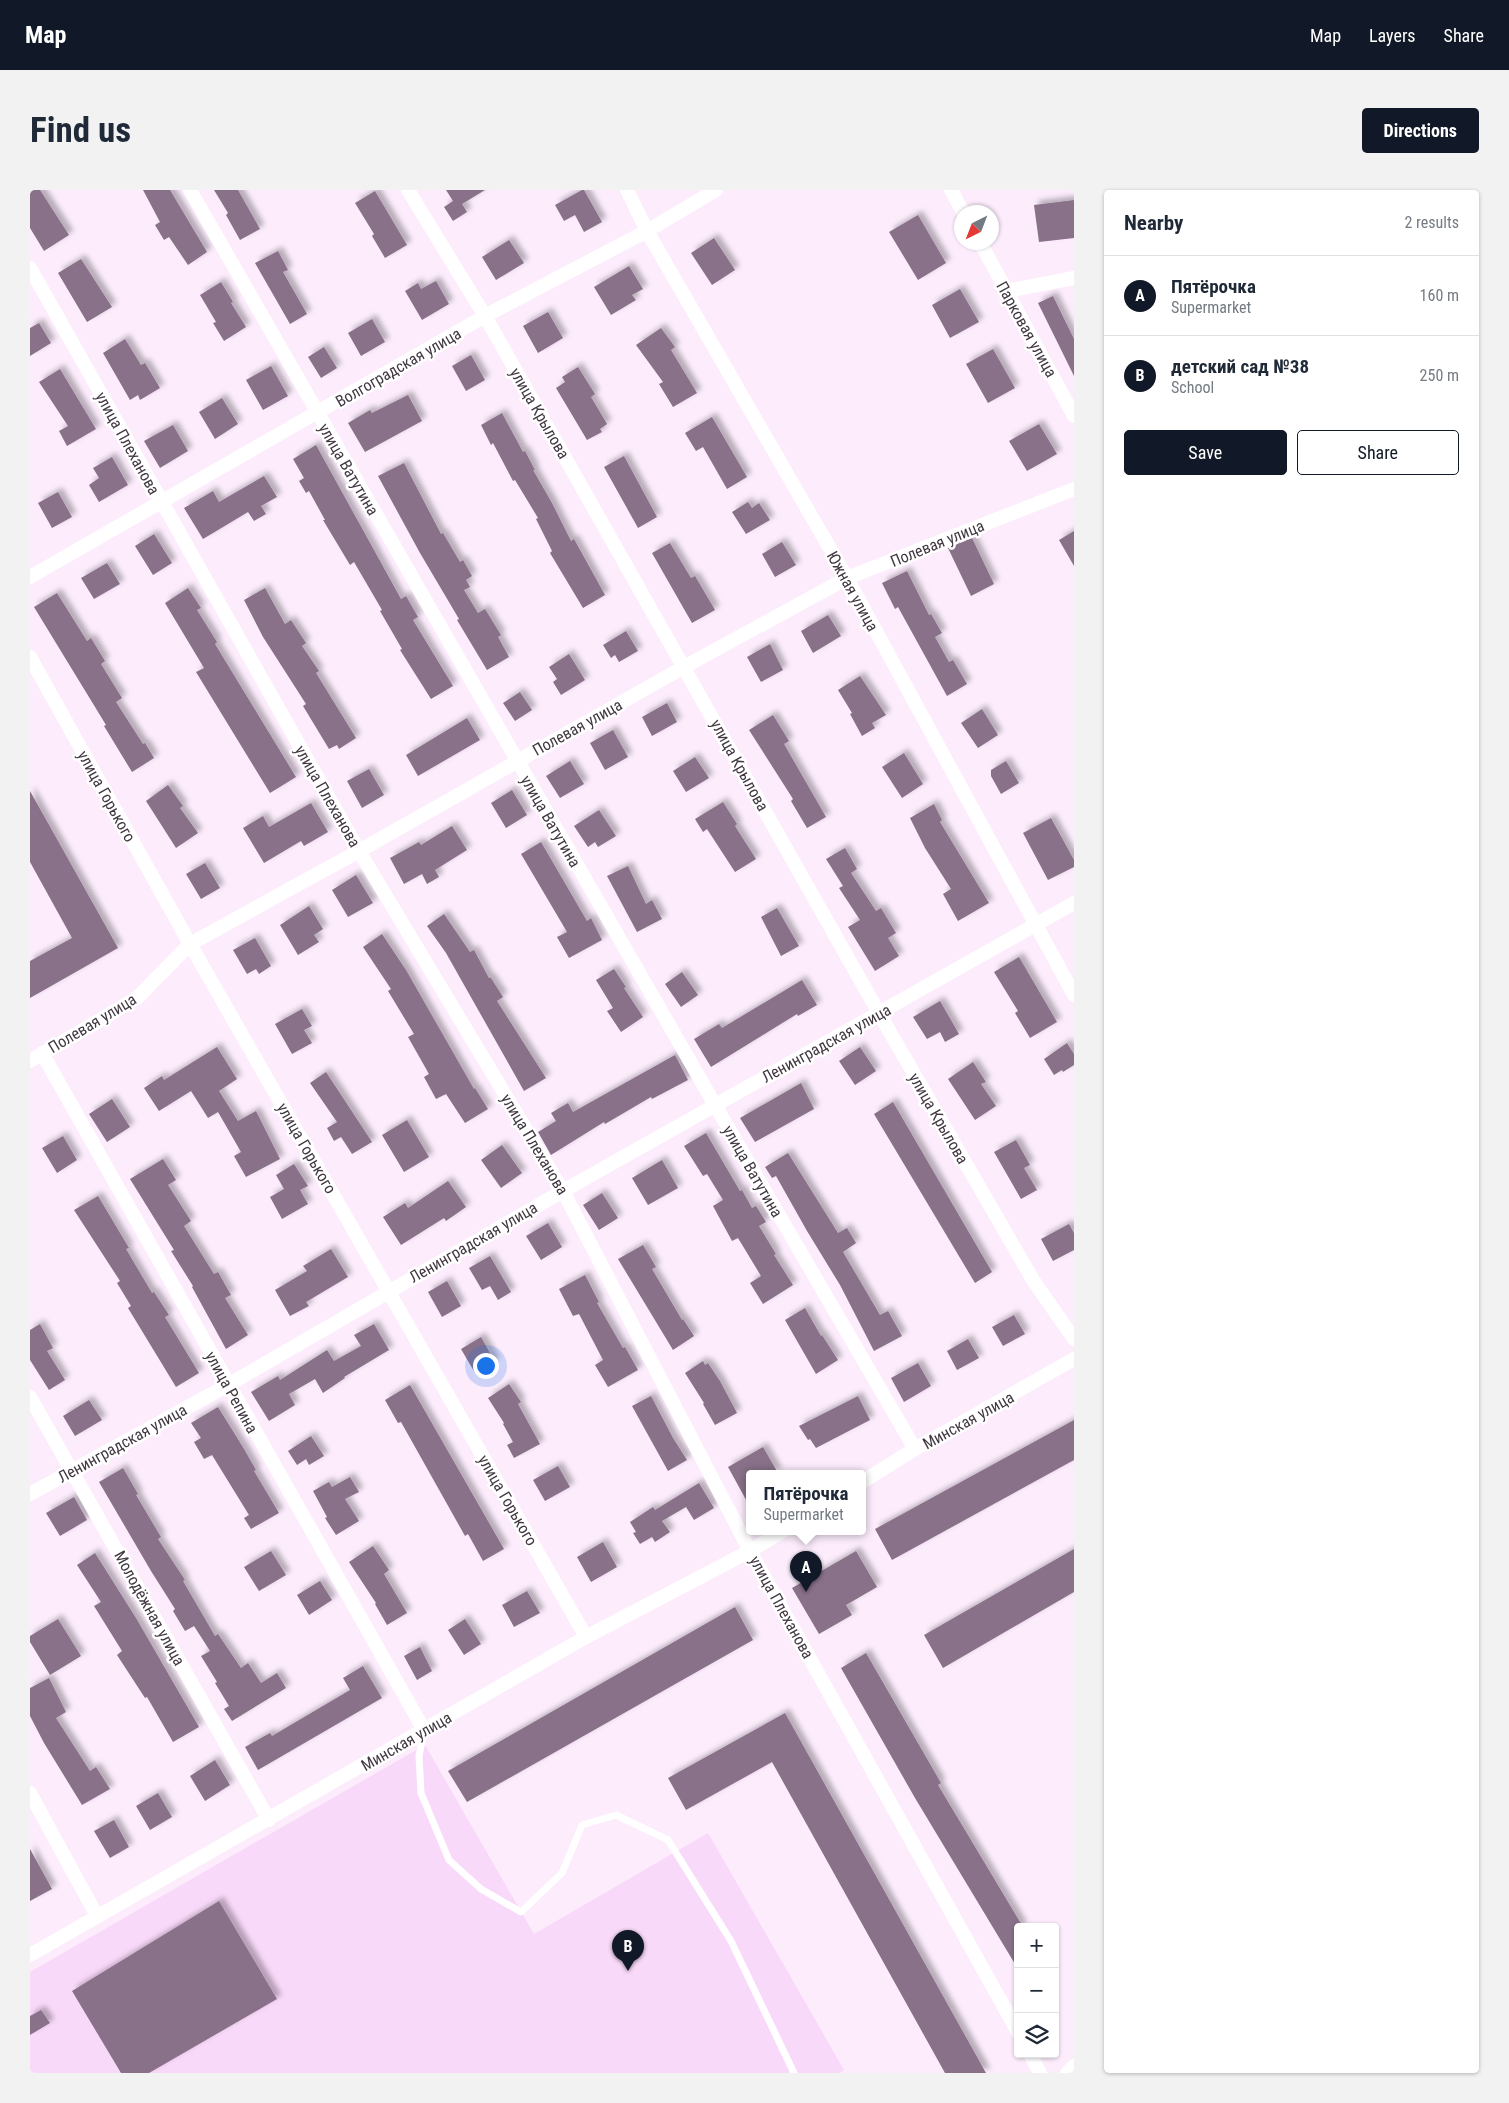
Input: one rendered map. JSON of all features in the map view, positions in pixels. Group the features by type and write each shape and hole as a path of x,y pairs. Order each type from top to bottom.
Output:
{"street":[{"name":"улица Ватутина","path":"190,190 516,761 915,1449"},
{"name":"улица Крылова","path":"408,190 485,316 879,1013 1033,1280 1074,1339"},
{"name":"Южная улица","path":"627,190 647,231 847,578 1074,995"},
{"name":"Волгоградская улица","path":"30,578 485,316 647,231 716,190"},
{"path":"951,190 959,205"},
{"name":"Парковая улица","path":"984,250 1074,416"},
{"name":"улица Плеханова","path":"30,268 359,851 563,1190 750,1551 1014,2025"},
{"path":"1006,291 1074,278"},
{"name":"Полевая улица","path":"36,1057 137,998 190,944 359,851 684,667 847,578 1074,489"},
{"name":"улица Горького","path":"30,657 190,944 586,1637"},
{"name":"Ленинградская улица","path":"30,1494 228,1385 563,1190 1074,902"},
{"name":"улица Репина","path":"36,1057 228,1385 424,1730"},
{"name":"Минская улица","path":"866,1480 915,1449 1074,1360"},
{"name":"Молодёжная улица","path":"30,1397 269,1820"},
{"name":"Минская улица","path":"30,1955 586,1637 750,1551 776,1535"},
{"path":"30,1793 97,1916"},
{"path":"1032,2058 1040,2073"},
{"path":"1067,2073 1074,2066"}],"lane":[{"path":"424,1730 419,1756 420,1793 449,1860 481,1889 521,1912 562,1873 582,1825 616,1815 668,1840 731,1941 794,2073"}],"shaded area":[{"path":"425,1745 534,1934 708,1833 844,2070 840,2073 30,2073 30,1972"}],"building":[{"path":"30,190 40,190 69,235 44,251 30,228"},
{"path":"143,190 170,190 207,252 188,265 169,237 164,240 155,225 160,222"},
{"path":"214,190 238,190 260,229 240,240 226,215 228,213"},
{"path":"446,190 485,190 462,204 467,212 453,221 444,207 453,201"},
{"path":"584,190 602,222 584,232 575,215 564,221 555,205"},
{"path":"375,191 407,245 385,258 372,236 374,234 355,203"},
{"path":"1074,200 1074,238 1039,242 1034,205"},
{"path":"918,215 946,263 918,280 889,232"},
{"path":"714,238 735,270 712,285 691,253"},
{"path":"509,240 524,263 496,280 482,257"},
{"path":"278,251 288,270 283,272 307,314 290,324 255,263"},
{"path":"81,259 112,307 87,322 58,273"},
{"path":"629,266 643,289 632,295 636,300 611,315 594,287"},
{"path":"436,281 449,304 422,320 405,291 418,283 421,289"},
{"path":"221,282 246,327 224,341 213,323 216,322 200,295"},
{"path":"960,289 979,322 950,338 932,305"},
{"path":"1053,296 1074,339 1074,376 1038,303"},
{"path":"548,312 563,338 538,353 523,326"},
{"path":"372,319 385,342 361,356 348,333"},
{"path":"39,323 51,343 30,356 30,328"},
{"path":"661,328 675,347 671,350 697,393 673,407 659,384 663,382 636,345"},
{"path":"125,339 141,365 145,363 160,388 140,400 138,395 130,400 103,353"},
{"path":"324,347 337,368 321,378 308,357"},
{"path":"993,349 1015,388 988,403 966,364"},
{"path":"471,355 485,380 466,391 452,366"},
{"path":"271,366 288,396 263,410 246,380"},
{"path":"578,367 595,394 591,397 607,424 600,429 602,432 587,440 556,388 565,382 562,377"},
{"path":"60,369 96,429 67,446 59,431 68,426 39,382"},
{"path":"408,395 422,421 365,452 348,423 370,410 372,413"},
{"path":"222,398 238,424 215,439 199,412"},
{"path":"502,413 523,452 525,451 535,470 533,470 571,541 574,539 605,595 583,608 550,553 552,551 536,519 538,518 515,480 513,481 481,425"},
{"path":"712,417 747,477 727,489 703,447 696,451 685,433"},
{"path":"1039,424 1057,454 1027,471 1009,441"},
{"path":"173,425 188,451 160,468 144,441"},
{"path":"316,445 401,599 406,596 418,617 413,620 453,686 431,699 400,650 402,649 380,611 382,610 354,562 350,565 323,520 325,520 309,491 306,493 299,481 304,478 293,459"},
{"path":"624,456 657,517 638,528 604,467"},
{"path":"112,457 128,485 99,502 89,485 99,478 93,468"},
{"path":"404,463 441,534 443,533 460,562 463,560 472,576 466,580 470,587 464,590 478,613 485,609 501,635 498,637 509,657 487,670 457,620 459,619 378,476"},
{"path":"264,476 277,497 261,506 266,514 254,521 248,512 203,539 184,508 213,491 219,502"},
{"path":"58,492 72,517 52,528 38,503"},
{"path":"748,502 752,508 759,503 770,520 746,534 732,512"},
{"path":"1074,531 1074,566 1059,540"},
{"path":"154,534 172,563 153,575 135,546"},
{"path":"972,538 994,584 971,596 948,548"},
{"path":"782,542 796,565 775,577 762,554"},
{"path":"670,543 691,578 695,576 715,610 692,623 652,553"},
{"path":"107,563 120,584 94,599 81,578"},
{"path":"907,571 929,615 931,614 942,633 935,637 949,662 953,660 967,684 947,696 898,607 895,609 882,583"},
{"path":"188,588 201,608 197,610 217,642 215,644 296,777 270,793 196,672 204,668 165,603"},
{"path":"265,588 285,624 291,620 306,643 302,646 319,671 316,673 356,738 339,749 337,745 329,749 303,706 306,704 263,637 244,600"},
{"path":"57,593 87,641 91,638 105,661 101,664 122,698 116,702 154,758 132,772 104,726 106,725 34,607"},
{"path":"828,615 841,636 813,653 801,631"},
{"path":"626,631 638,651 619,662 615,655 611,658 603,645"},
{"path":"770,644 783,670 761,682 747,657"},
{"path":"569,654 585,680 561,695 553,682 557,679 549,667"},
{"path":"860,676 886,715 872,723 875,728 862,736 850,714 852,713 838,690"},
{"path":"520,692 532,710 515,721 503,703"},
{"path":"667,703 677,722 652,736 642,717"},
{"path":"982,709 998,735 978,748 961,723"},
{"path":"773,715 789,741 784,744 826,817 807,828 791,801 793,799 749,730"},
{"path":"467,718 480,740 418,776 406,755"},
{"path":"613,730 628,757 605,770 590,743"},
{"path":"904,753 923,784 902,798 882,767"},
{"path":"695,757 709,778 686,792 673,771"},
{"path":"570,761 584,784 560,798 546,776"},
{"path":"1006,761 1019,783 1001,794 991,776 991,770"},
{"path":"369,769 384,795 362,808 347,781"},
{"path":"168,785 183,806 180,808 198,833 176,848 146,801"},
{"path":"512,790 527,815 506,828 491,803"},
{"path":"30,791 118,948 30,998 30,961 72,938 30,862"},
{"path":"723,802 737,824 735,826 756,859 735,872 707,829 703,832 695,819"},
{"path":"311,803 328,832 304,846 301,841 264,863 243,828 263,816 269,827"},
{"path":"934,804 942,820 940,822 989,903 958,921 943,894 951,889 925,848 910,818"},
{"path":"599,810 616,836 598,847 595,842 588,847 574,826"},
{"path":"1051,818 1074,860 1074,867 1048,880 1023,833"},
{"path":"452,826 467,850 435,870 439,877 427,884 422,874 404,884 390,858 419,842 421,845"},
{"path":"541,842 587,921 591,918 602,940 569,958 557,937 567,932 521,854"},
{"path":"845,848 857,869 851,873 876,911 881,908 896,933 888,938 899,956 875,971 848,927 860,920 839,888 843,886 826,859"},
{"path":"205,863 220,888 201,899 186,874"},
{"path":"628,866 646,904 652,900 662,919 637,932 607,876"},
{"path":"356,875 373,903 348,917 332,890"},
{"path":"309,906 323,929 314,935 319,942 298,955 280,925"},
{"path":"777,908 799,946 781,956 761,917"},
{"path":"444,914 470,952 474,950 489,978 491,978 503,997 497,1001 546,1078 524,1091 446,953 427,926"},
{"path":"382,934 406,970 474,1089 488,1109 465,1123 446,1094 436,1099 424,1077 429,1074 408,1037 414,1034 388,991 391,989 363,947"},
{"path":"255,938 271,966 259,974 256,969 247,974 233,950"},
{"path":"1019,957 1057,1022 1030,1038 1015,1013 1018,1011 994,972"},
{"path":"614,969 643,1017 621,1032 607,1011 613,1008 596,980"},
{"path":"682,972 698,995 681,1007 665,984"},
{"path":"802,980 817,1005 798,1016 797,1014 711,1067 694,1039 719,1024 722,1028"},
{"path":"940,1001 959,1034 945,1042 940,1032 927,1039 913,1017"},
{"path":"302,1009 312,1026 304,1030 312,1043 292,1054 275,1024"},
{"path":"1067,1043 1074,1054 1074,1065 1054,1075 1044,1059"},
{"path":"217,1047 237,1079 219,1091 238,1121 256,1111 280,1159 246,1177 234,1156 241,1152 218,1112 208,1118 191,1091 159,1111 144,1088 162,1076 164,1080"},
{"path":"860,1047 876,1071 855,1085 839,1061"},
{"path":"675,1055 688,1080 652,1099 651,1097 605,1124 604,1122 551,1155 538,1132 556,1121 551,1113 568,1103 573,1112"},
{"path":"973,1062 986,1082 981,1084 996,1106 975,1120 948,1079"},
{"path":"326,1072 372,1142 352,1154 341,1137 334,1141 327,1128 337,1122 310,1083"},
{"path":"801,1083 814,1109 755,1142 740,1118"},
{"path":"112,1099 130,1127 107,1142 89,1114"},
{"path":"893,1102 992,1272 975,1283 874,1114"},
{"path":"407,1120 429,1157 404,1172 382,1135"},
{"path":"706,1133 740,1191 742,1190 752,1208 756,1206 766,1222 759,1226 793,1285 763,1304 750,1283 761,1276 738,1238 732,1241 713,1206 723,1200 707,1174 703,1176 684,1146"},
{"path":"63,1136 77,1160 57,1173 42,1148"},
{"path":"1016,1140 1030,1165 1024,1168 1037,1190 1021,1199 994,1152"},
{"path":"502,1145 522,1173 501,1188 481,1160"},
{"path":"788,1153 838,1233 847,1228 856,1243 843,1252 880,1315 888,1311 902,1336 874,1351 840,1285 776,1176 772,1178 765,1167"},
{"path":"163,1159 176,1180 168,1185 191,1221 184,1226 214,1274 218,1272 231,1295 225,1298 248,1335 226,1349 193,1286 171,1251 174,1250 130,1179"},
{"path":"662,1160 678,1188 648,1205 632,1178"},
{"path":"294,1164 308,1186 300,1190 308,1204 282,1219 270,1197 284,1189 276,1175"},
{"path":"448,1181 466,1207 446,1221 444,1218 401,1245 383,1217 405,1203 408,1208"},
{"path":"602,1193 618,1218 599,1230 583,1205"},
{"path":"98,1196 129,1248 126,1249 152,1293 154,1292 169,1315 165,1317 199,1373 176,1387 128,1308 131,1306 117,1283 120,1281 74,1210"},
{"path":"548,1223 562,1247 541,1260 526,1236"},
{"path":"1069,1224 1074,1233 1074,1250 1053,1261 1041,1239"},
{"path":"643,1245 656,1267 652,1269 682,1320 694,1336 673,1350 618,1259"},
{"path":"331,1249 348,1277 306,1302 309,1306 290,1316 275,1290 307,1271 303,1266"},
{"path":"490,1256 511,1292 498,1300 490,1286 482,1290 469,1268"},
{"path":"585,1275 599,1302 597,1303 638,1370 608,1387 595,1365 603,1360 579,1314 573,1316 559,1289"},
{"path":"447,1281 461,1306 442,1317 428,1292"},
{"path":"805,1308 838,1360 816,1374 785,1320"},
{"path":"1014,1315 1025,1334 1003,1346 992,1327"},
{"path":"40,1324 53,1348 47,1351 65,1380 49,1390 30,1360 30,1330"},
{"path":"374,1324 389,1350 344,1377 323,1393 315,1379 289,1394 295,1405 269,1421 251,1392 278,1376 280,1380 327,1350 334,1361 361,1346 354,1335"},
{"path":"481,1337 495,1362 475,1373 461,1349"},
{"path":"968,1339 979,1358 957,1370 947,1351"},
{"path":"703,1361 705,1365 708,1363 720,1381 737,1413 715,1425 685,1373"},
{"path":"918,1363 931,1386 904,1402 891,1378"},
{"path":"509,1384 521,1402 518,1404 540,1444 514,1458 507,1445 513,1442 504,1423 488,1398"},
{"path":"410,1385 504,1549 483,1561 468,1534 465,1536 401,1422 398,1423 385,1400"},
{"path":"651,1396 687,1460 668,1471 632,1406"},
{"path":"858,1396 870,1420 816,1448 799,1426"},
{"path":"89,1400 102,1420 75,1436 63,1416"},
{"path":"218,1407 244,1449 256,1470 254,1471 279,1513 251,1529 244,1518 249,1515 212,1455 204,1459 194,1442 201,1438 191,1423"},
{"path":"1074,1420 1074,1460 892,1560 875,1529"},
{"path":"311,1436 324,1456 309,1465 306,1459 297,1465 288,1451"},
{"path":"763,1447 776,1470 746,1470 746,1500 728,1467"},
{"path":"558,1466 570,1487 545,1501 533,1480"},
{"path":"123,1468 138,1494 136,1495 161,1537 158,1539 185,1580 183,1581 215,1636 218,1634 241,1668 248,1663 261,1683 277,1673 286,1688 232,1721 224,1709 229,1706 201,1656 210,1651 194,1626 185,1631 173,1611 175,1609 99,1482"},
{"path":"350,1477 359,1492 345,1499 359,1521 336,1535 325,1518 327,1517 313,1491 329,1482 332,1487"},
{"path":"699,1483 714,1508 694,1520 686,1507 662,1521 670,1532 655,1542 652,1537 640,1544 633,1533 636,1532 630,1522 653,1507 655,1510"},
{"path":"74,1497 87,1520 60,1536 46,1513"},
{"path":"603,1542 617,1567 591,1582 577,1557"},
{"path":"373,1546 389,1570 384,1574 407,1613 387,1625 376,1603 349,1562"},
{"path":"1074,1549 1074,1592 943,1668 924,1635"},
{"path":"271,1551 286,1575 259,1591 244,1567"},
{"path":"856,1551 877,1587 846,1605 852,1615 819,1634 792,1588"},
{"path":"95,1553 136,1618 199,1727 173,1742 147,1697 145,1698 117,1655 122,1651 94,1606 101,1602 77,1565"},
{"path":"320,1581 332,1600 309,1615 297,1595"},
{"path":"527,1591 540,1613 514,1627 502,1605"},
{"path":"735,1607 753,1640 467,1802 448,1771"},
{"path":"58,1619 81,1656 50,1675 30,1642 30,1636"},
{"path":"465,1619 481,1644 464,1655 448,1630"},
{"path":"420,1647 432,1671 417,1680 404,1656"},
{"path":"866,1653 941,1783 938,1785 1021,1923 1014,1923 1014,1962 915,1798 841,1668"},
{"path":"363,1666 382,1698 258,1770 245,1747 270,1733 272,1736 350,1690 343,1678"},
{"path":"49,1678 66,1712 56,1718 90,1771 96,1767 110,1789 82,1805 44,1743 30,1716 30,1688"},
{"path":"785,1713 986,2073 945,2073 772,1762 686,1810 668,1778"},
{"path":"215,1760 230,1785 205,1801 190,1776"},
{"path":"158,1793 172,1817 150,1830 136,1806"},
{"path":"114,1820 129,1847 110,1858 94,1831"},
{"path":"30,1849 52,1889 30,1901"},
{"path":"219,1901 277,1999 149,2073 121,2073 72,1991"},
{"path":"41,2010 50,2023 30,2035 30,2016"}],"place":[{"name":"Пятёрочка","path":"806,1592"},
{"name":"детский сад №38","path":"628,1971"}]}
